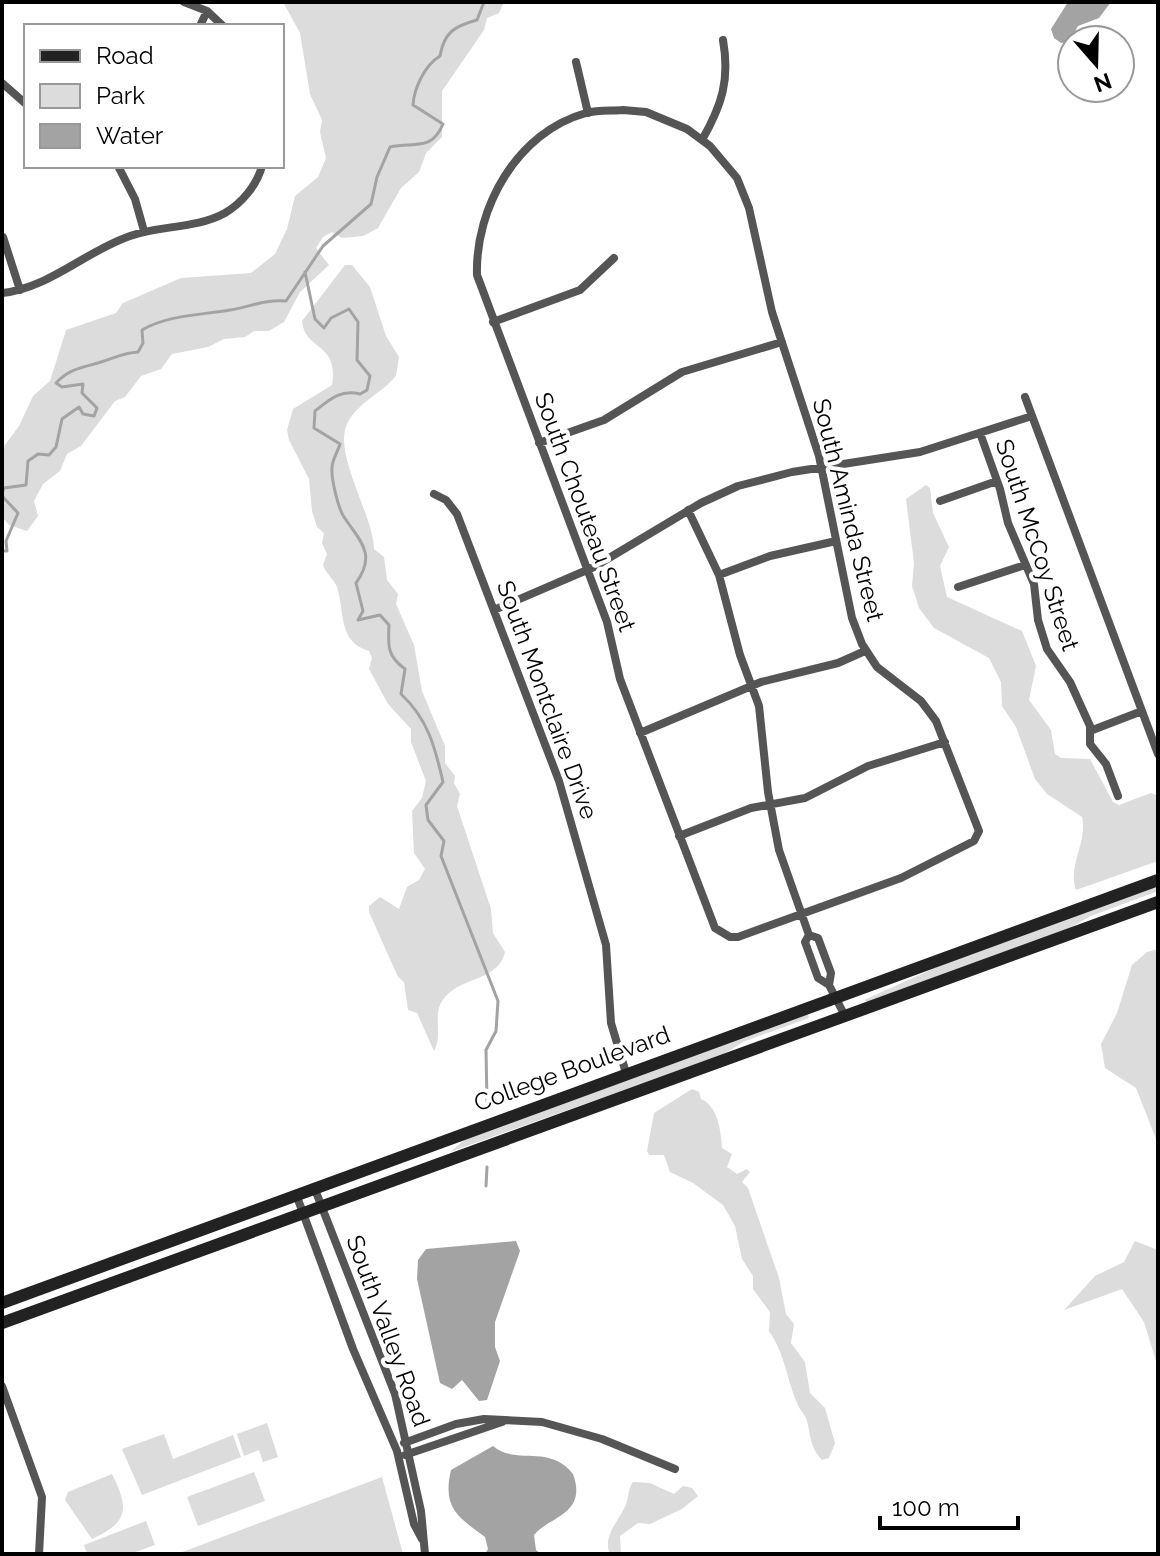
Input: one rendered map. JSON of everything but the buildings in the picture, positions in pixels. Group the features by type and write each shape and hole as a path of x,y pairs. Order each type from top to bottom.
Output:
{"main road":[{"name":"College Boulevard","path":"2,1303 626,1073 832,990 1158,880"},
{"name":"College Boulevard","path":"2,1323 1158,902"}],"street":[{"path":"184,2 207,11 221,24"},
{"path":"201,24 207,11"},
{"path":"702,140 720,109 727,82 723,40"},
{"path":"576,62 588,113"},
{"path":"2,83 24,102"},
{"name":"South Aminda Street","path":"646,112 687,129 702,140 737,178 749,208 782,342 822,468 852,618 865,651 877,667 921,701 936,721 960,788 978,826 974,841 901,878 801,913"},
{"name":"South Chouteau Street","path":"646,112 588,113 557,126 512,164 485,212 476,245 477,275 588,570 640,733 715,928 722,934 738,937 801,913"},
{"path":"119,168 135,199 144,231"},
{"path":"2,293 20,290 48,278 97,249 144,231 224,213 250,191 261,168"},
{"path":"3,237 20,290"},
{"path":"493,322 580,290 614,258"},
{"path":"539,443 613,415 682,372 782,342"},
{"path":"1025,397 1158,754"},
{"path":"494,610 588,570 688,510 738,486 920,452 1032,416"},
{"name":"South McCoy Street","path":"980,433 1008,523 1034,584 1038,620 1047,649 1070,682 1090,731 1090,744 1106,764 1118,796"},
{"path":"940,501 997,481"},
{"name":"South Montclaire Drive","path":"434,494 446,500 457,514 559,781 606,945 611,1023 626,1073"},
{"path":"688,510 719,575 764,728 770,805 779,850 809,935 805,942 818,978 832,990 845,1016"},
{"path":"719,575 770,556 836,541"},
{"path":"958,587 1025,565"},
{"path":"640,733 752,686 838,663 865,651"},
{"path":"1090,731 1142,711"},
{"path":"679,836 751,808 805,798 868,766 945,742"},
{"name":"South Valley Road","path":"314,1187 395,1394 421,1511 425,1554"},
{"name":"South Valley Road","path":"296,1194 353,1349 395,1446 414,1524 422,1539"},
{"path":"2,1386 42,1497 39,1554"},
{"path":"395,1446 456,1424 484,1419 565,1427 675,1469"},
{"path":"399,1457 503,1422"}],"green space":[{"path":"283,2 504,2 499,13 487,18 484,30 442,91 442,137 426,153 419,172 401,188 378,228 363,236 342,238 332,232 323,237 316,248 329,265 300,292 284,322 269,331 254,331 245,337 224,339 208,347 172,354 161,369 141,376 125,397 115,401 81,446 67,454 60,471 43,484 34,501 38,516 27,531 9,525 2,517 2,449 19,426 33,396 50,381 66,330 116,313 123,303 181,278 251,273 275,254 287,229 295,196 318,177 326,158 320,132 322,120 310,94 300,33"},
{"path":"345,265 352,265 370,287 386,336 399,357 396,376 351,417 344,437 345,451 374,549 384,557 387,580 398,594 396,604 414,645 422,691 445,746 445,763 455,776 454,783 460,794 457,806 491,909 493,933 505,952 496,968 453,990 441,1002 434,1051 417,1013 408,1010 404,982 398,977 369,912 369,906 380,897 399,909 407,887 419,880 425,869 414,853 412,811 422,798 426,781 411,742 411,729 388,704 369,669 372,658 369,651 359,647 347,634 337,587 323,565 327,554 322,543 324,533 317,527 312,511 309,479 287,430 293,409 332,385 331,361 309,338 302,321"},
{"path":"926,485 930,488 933,513 949,547 940,566 947,597 1022,631 1036,666 1029,700 1051,730 1055,754 1061,758 1090,759 1113,802 1119,805 1151,793 1156,795 1158,861 1076,890 1074,872 1082,836 1082,817 1047,794 1035,779 1016,727 1002,706 1001,682 989,658 934,628 919,608 912,586 914,563 906,499"},
{"path":"1158,885 1158,891 1091,916 1066,930 868,1002 864,1000 944,964"},
{"path":"1158,949 1158,1144 1136,1088 1105,1068 1101,1044 1117,1013 1132,965 1147,952"},
{"path":"808,1014 809,1018 743,1042 722,1055 450,1152 468,1137"},
{"path":"692,1089 699,1092 701,1099 715,1113 722,1148 732,1154 727,1167 737,1174 747,1169 750,1172 742,1182 748,1188 779,1278 786,1314 794,1324 791,1343 805,1362 810,1393 825,1408 835,1443 829,1458 822,1460 813,1446 806,1419 769,1331 770,1312 753,1289 753,1276 742,1259 735,1226 723,1205 693,1183 670,1172 664,1155 649,1155 647,1151 654,1113"},
{"path":"1135,1241 1158,1250 1158,1368 1144,1322 1122,1289 1064,1310 1095,1276 1124,1262"},
{"path":"267,1423 278,1457 263,1462 259,1450 244,1456 237,1434"},
{"path":"164,1434 173,1459 233,1435 241,1457 142,1495 122,1449"},
{"path":"254,1472 265,1501 198,1526 187,1497"},
{"path":"112,1474 121,1496 122,1513 113,1526 92,1539 65,1500 68,1492"},
{"path":"382,1477 403,1554 177,1554"},
{"path":"633,1482 650,1483 674,1494 683,1486 692,1488 698,1496 682,1509 650,1524 638,1523 620,1536 621,1554 610,1554 610,1533 625,1507"},
{"path":"146,1521 155,1545 130,1554 87,1554 84,1545"}],"water":[{"path":"1068,2 1111,2 1099,18 1083,24 1056,24 1056,39 1051,29"},
{"path":"516,1241 520,1251 495,1322 495,1347 500,1361 487,1400 479,1401 462,1380 452,1389 440,1383 417,1279 418,1260 426,1249"},
{"path":"493,1446 502,1452 554,1459 573,1474 576,1488 571,1507 534,1535 536,1550 541,1554 485,1554 488,1549 485,1537 454,1510 449,1494 451,1470"}],"waterway":[{"path":"2,493 4,488 26,485 28,461 38,454 49,455 56,447 62,419 79,407 83,414 94,416 97,408 82,393 83,384 62,387 56,383 66,374 138,352 143,343 142,330 162,321 264,302 286,301 323,246 371,204 377,177 390,147 422,144 439,133 443,124 413,105 416,91 425,71 440,56 444,41 457,28 477,20 484,2"},
{"path":"305,272 315,319 324,328 331,318 349,309 358,322 357,360 370,376 367,390 360,394 336,396 315,411 314,428 340,444 332,465 335,493 342,513 366,556 356,583 363,611 358,620 380,615 389,625 390,650 405,669 401,694 424,724 440,769 443,782 426,805 428,820 444,841 441,856 498,1001 496,1031 486,1050 487,1102"},
{"path":"2,496 18,513 6,541 7,551 2,551"},
{"path":"486,1186 487,1167"}]}
